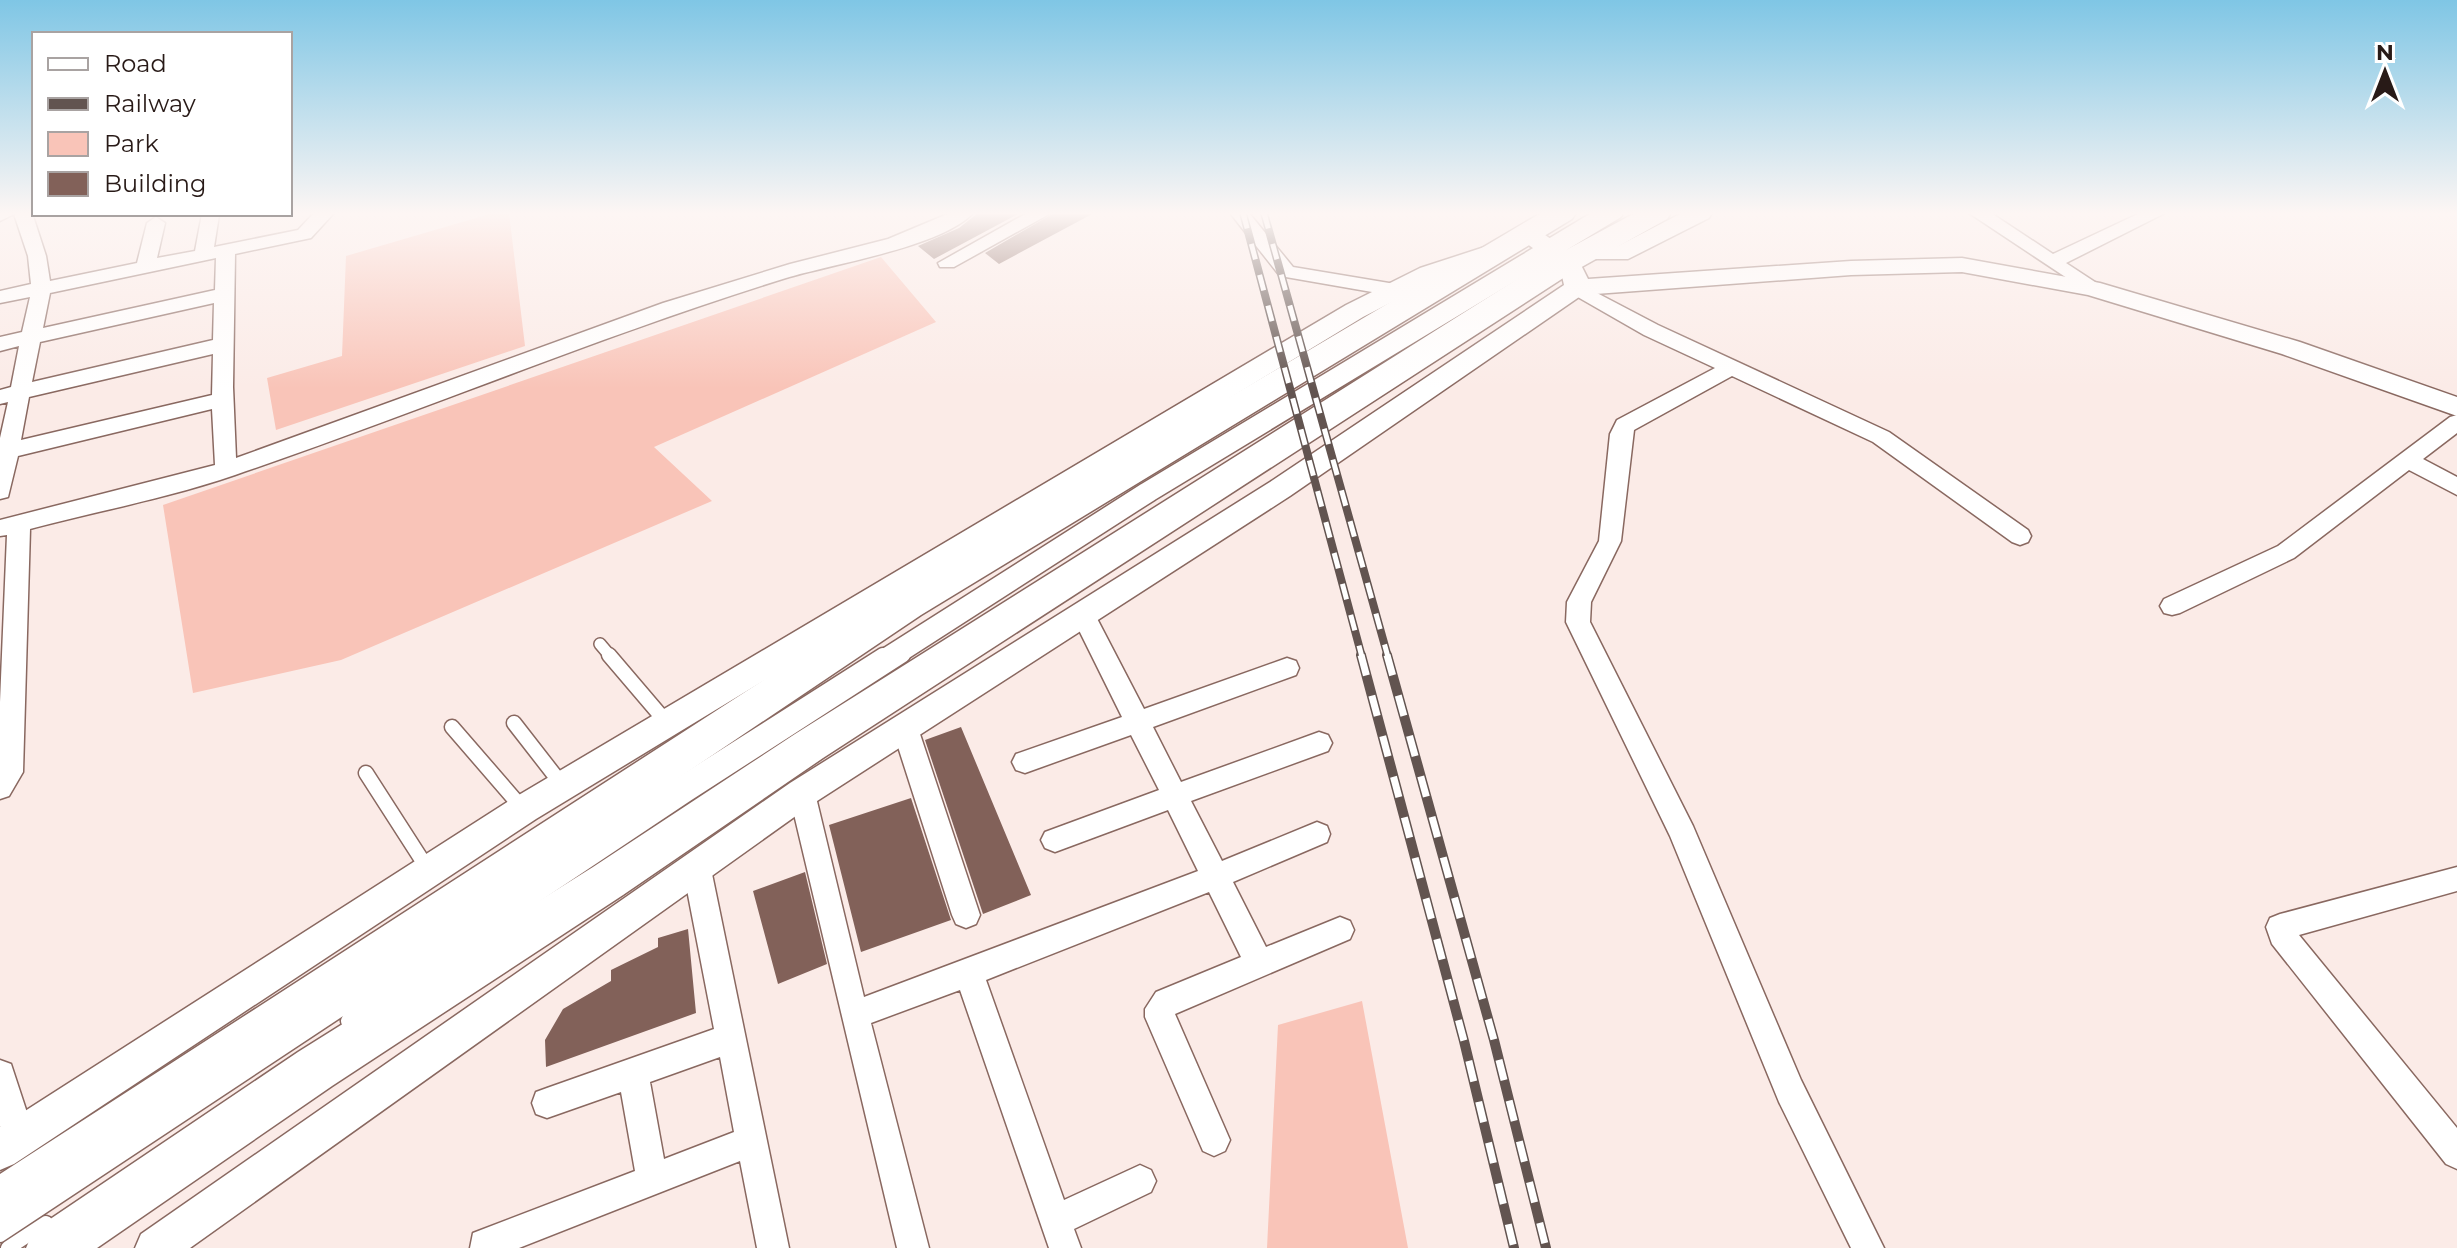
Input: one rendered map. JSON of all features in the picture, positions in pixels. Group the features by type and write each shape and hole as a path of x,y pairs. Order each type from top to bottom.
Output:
{"main road":[{"path":"0,1204 908,605 1501,271"},
{"path":"56,1231 608,881 1509,271"}],"street":[{"path":"0,491 10,394 31,338 41,289 39,271"},
{"path":"0,297 122,271"},
{"path":"226,271 221,400 226,470"},
{"path":"0,788 10,772 10,525 226,470 670,307 786,271"},
{"path":"1286,271 1395,290"},
{"path":"0,1075 9,1144 524,809 1365,304 1433,271"},
{"path":"155,1248 802,793 1280,489 1520,271"},
{"path":"1583,271 1651,330 1881,437 2020,536"},
{"path":"1997,271 2091,288 2291,348 2457,407"},
{"path":"2066,271 2091,288"},
{"path":"0,344 225,294"},
{"path":"10,394 221,345"},
{"path":"1733,367 1625,425 1621,434 1610,541 1579,602 1578,622 1683,834 1790,1091 1868,1248"},
{"path":"5,452 221,400"},
{"path":"2172,606 2286,552 2457,422"},
{"path":"2408,460 2457,487"},
{"path":"1083,614 1259,963"},
{"path":"1025,762 1287,668"},
{"path":"905,728 966,915"},
{"path":"1055,840 1319,743"},
{"path":"802,793 913,1248"},
{"path":"854,1015 1216,878 1317,834"},
{"path":"697,869 773,1248"},
{"path":"2457,879 2280,927 2282,935 2457,1153"},
{"path":"1214,1140 1160,1017 1160,1009 1166,1002 1340,930"},
{"path":"969,973 1061,1234 1140,1181"},
{"path":"547,1103 731,1038"},
{"path":"633,1073 652,1180"},
{"path":"485,1245 752,1141"}],"lane":[{"path":"0,1235 675,787 1144,489 1504,271"},
{"path":"254,1084 688,794 1506,271"},
{"path":"600,644 667,723"},
{"path":"514,723 563,786"},
{"path":"452,727 524,809"},
{"path":"366,773 429,871"},
{"path":"8,1248 56,1231"}],"green space":[{"path":"345,271 516,271 525,346 276,430 267,378 342,356"},
{"path":"840,271 893,271 936,322 654,447 712,501 341,660 193,693 163,505"},
{"path":"1362,1001 1408,1248 1267,1248 1278,1025"}],"building":[{"path":"961,727 1031,895 983,914 925,740"},
{"path":"911,798 951,920 861,952 829,825"},
{"path":"805,872 827,964 778,984 753,891"},
{"path":"688,929 696,1013 546,1067 545,1040 563,1009 611,981 611,970 658,947 658,938"}],"railway":[{"path":"1259,271 1362,657"},
{"path":"1280,271 1388,657"},
{"path":"1361,655 1464,1041 1514,1248"},
{"path":"1387,655 1494,1040 1546,1248"}]}
